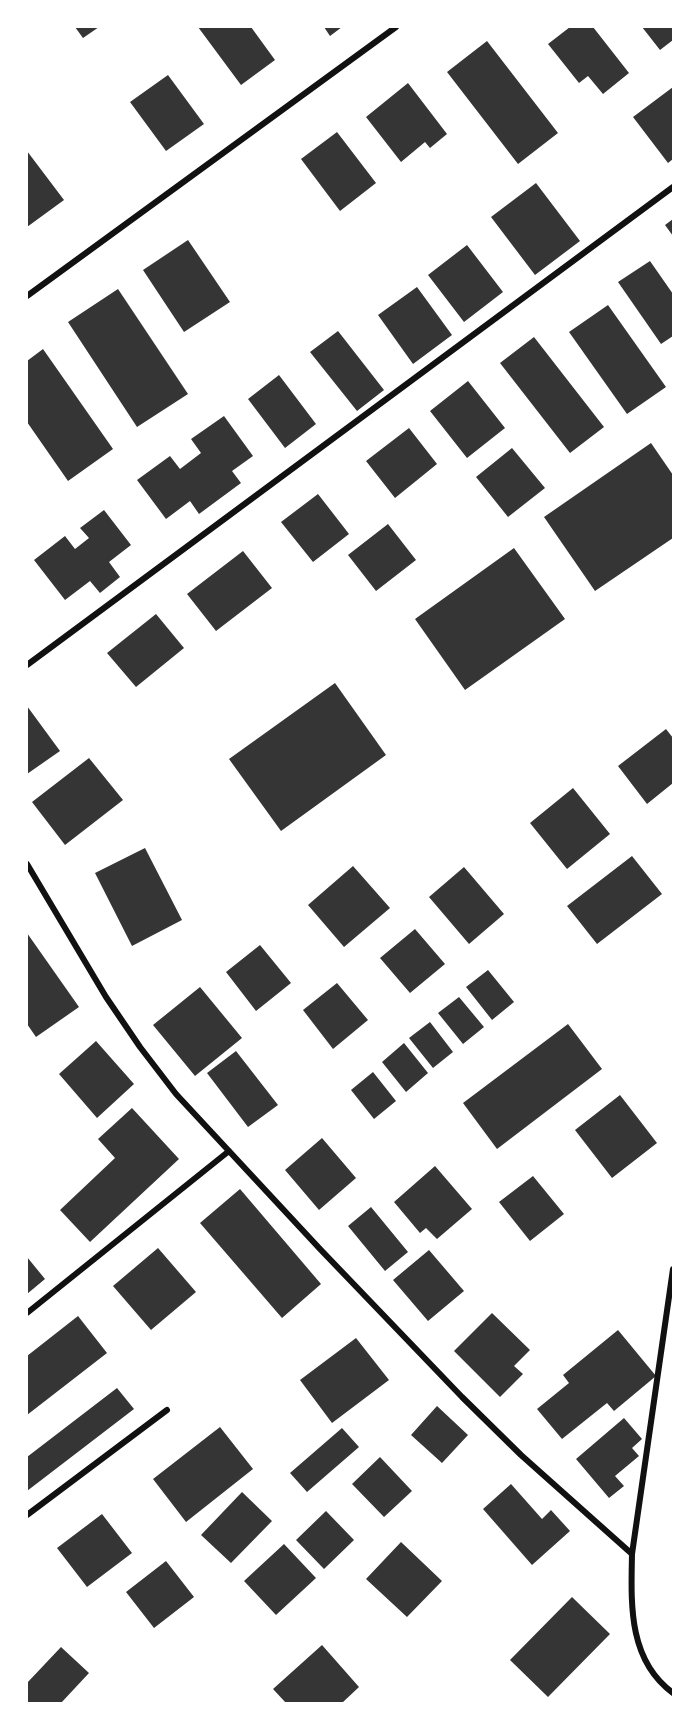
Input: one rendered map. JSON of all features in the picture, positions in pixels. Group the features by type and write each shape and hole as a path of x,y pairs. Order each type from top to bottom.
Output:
{"street":[{"path":"27,296 396,27"},
{"path":"27,665 673,187"},
{"path":"27,864 29,874 106,997 176,1094 462,1397 521,1455 633,1554"},
{"path":"27,1313 230,1151"},
{"path":"673,1269 633,1554 632,1618 638,1644 647,1665 673,1693"},
{"path":"27,1515 167,1410"}],"building":[{"path":"75,27 99,27 83,38"},
{"path":"198,27 251,27 275,60 241,85"},
{"path":"324,27 342,27 330,36"},
{"path":"570,27 593,27 629,73 603,94 588,76 579,83 548,44"},
{"path":"642,27 673,27 673,40 660,50"},
{"path":"487,41 558,133 518,164 447,72"},
{"path":"168,75 204,124 166,151 130,102"},
{"path":"408,83 447,134 430,148 425,142 401,162 366,117"},
{"path":"673,87 673,159 668,163 633,117"},
{"path":"337,132 376,183 340,211 301,159"},
{"path":"27,151 64,200 27,227"},
{"path":"536,183 580,241 535,275 491,217"},
{"path":"673,219 673,236 665,225"},
{"path":"188,240 230,302 184,332 143,270"},
{"path":"467,245 503,292 464,322 428,275"},
{"path":"650,261 673,294 673,336 661,344 618,282"},
{"path":"417,287 452,335 413,364 378,315"},
{"path":"118,289 188,394 137,427 68,322"},
{"path":"608,305 666,387 627,414 569,332"},
{"path":"338,331 384,390 357,411 310,352"},
{"path":"534,337 604,427 570,453 500,363"},
{"path":"43,349 113,449 68,481 27,422 27,361"},
{"path":"279,375 316,424 285,448 248,399"},
{"path":"468,381 505,428 467,458 430,411"},
{"path":"224,416 253,456 232,471 241,483 199,514 190,501 166,519 137,480 170,456 180,469 201,453 191,439"},
{"path":"409,428 437,464 395,498 366,461"},
{"path":"651,443 673,475 673,538 595,591 544,517"},
{"path":"512,448 545,488 508,517 476,477"},
{"path":"318,494 349,534 313,562 281,522"},
{"path":"104,510 131,545 109,562 120,577 100,593 90,581 65,600 34,560 65,536 75,549 89,538 80,528"},
{"path":"388,524 416,560 376,591 348,555"},
{"path":"514,548 565,619 465,690 415,619"},
{"path":"243,551 272,588 216,631 187,594"},
{"path":"156,614 184,648 136,687 107,653"},
{"path":"335,683 386,755 281,831 229,759"},
{"path":"27,706 60,751 27,774"},
{"path":"666,729 673,738 673,783 647,804 618,766"},
{"path":"89,758 123,800 65,845 32,802"},
{"path":"573,788 610,834 567,869 530,823"},
{"path":"145,848 182,920 132,946 95,873"},
{"path":"632,856 662,894 597,944 567,906"},
{"path":"353,866 390,908 344,947 308,905"},
{"path":"464,867 504,914 469,944 429,897"},
{"path":"415,929 445,964 410,993 380,958"},
{"path":"27,933 79,1007 36,1037 27,1024"},
{"path":"260,945 291,983 256,1011 226,972"},
{"path":"488,970 514,1002 492,1020 466,987"},
{"path":"337,983 368,1020 333,1049 303,1010"},
{"path":"200,987 242,1038 195,1076 153,1025"},
{"path":"459,997 484,1027 463,1044 438,1013"},
{"path":"430,1022 453,1052 433,1068 409,1038"},
{"path":"568,1024 602,1069 497,1149 463,1103"},
{"path":"96,1041 134,1084 97,1118 59,1074"},
{"path":"404,1043 428,1073 406,1092 382,1062"},
{"path":"236,1051 278,1105 248,1127 207,1073"},
{"path":"373,1072 396,1101 374,1119 351,1090"},
{"path":"620,1095 657,1143 612,1178 575,1130"},
{"path":"132,1108 179,1159 90,1242 60,1210 115,1158 98,1139"},
{"path":"322,1138 356,1178 319,1210 285,1170"},
{"path":"435,1166 472,1209 437,1239 426,1228 420,1233 394,1202"},
{"path":"533,1176 564,1214 530,1241 499,1202"},
{"path":"240,1189 321,1284 282,1318 200,1223"},
{"path":"371,1207 408,1252 385,1271 348,1226"},
{"path":"158,1248 196,1292 151,1330 113,1286"},
{"path":"429,1250 464,1291 428,1321 393,1280"},
{"path":"27,1257 45,1279 27,1294"},
{"path":"492,1313 530,1350 514,1366 523,1374 500,1397 454,1351"},
{"path":"78,1316 107,1353 27,1415 27,1356"},
{"path":"618,1330 656,1376 614,1411 607,1403 562,1439 537,1409 569,1383 563,1375"},
{"path":"356,1338 389,1380 332,1423 300,1380"},
{"path":"117,1388 134,1409 27,1491 27,1457"},
{"path":"437,1406 468,1435 442,1463 411,1435"},
{"path":"624,1418 642,1439 632,1448 639,1456 615,1476 624,1486 609,1498 576,1459"},
{"path":"220,1427 253,1469 186,1522 153,1479"},
{"path":"342,1428 359,1447 307,1492 290,1473"},
{"path":"380,1457 412,1491 384,1517 352,1484"},
{"path":"511,1484 542,1519 551,1510 570,1531 532,1565 483,1509"},
{"path":"242,1492 272,1521 231,1563 201,1535"},
{"path":"326,1511 354,1540 324,1569 296,1540"},
{"path":"102,1514 132,1553 87,1587 57,1548"},
{"path":"401,1542 442,1581 407,1617 366,1579"},
{"path":"284,1544 316,1578 276,1615 244,1581"},
{"path":"166,1561 194,1597 154,1628 126,1592"},
{"path":"572,1597 610,1634 548,1697 510,1660"},
{"path":"322,1645 359,1687 342,1703 286,1703 273,1689"},
{"path":"61,1647 89,1673 61,1703 27,1703 27,1683"}]}
